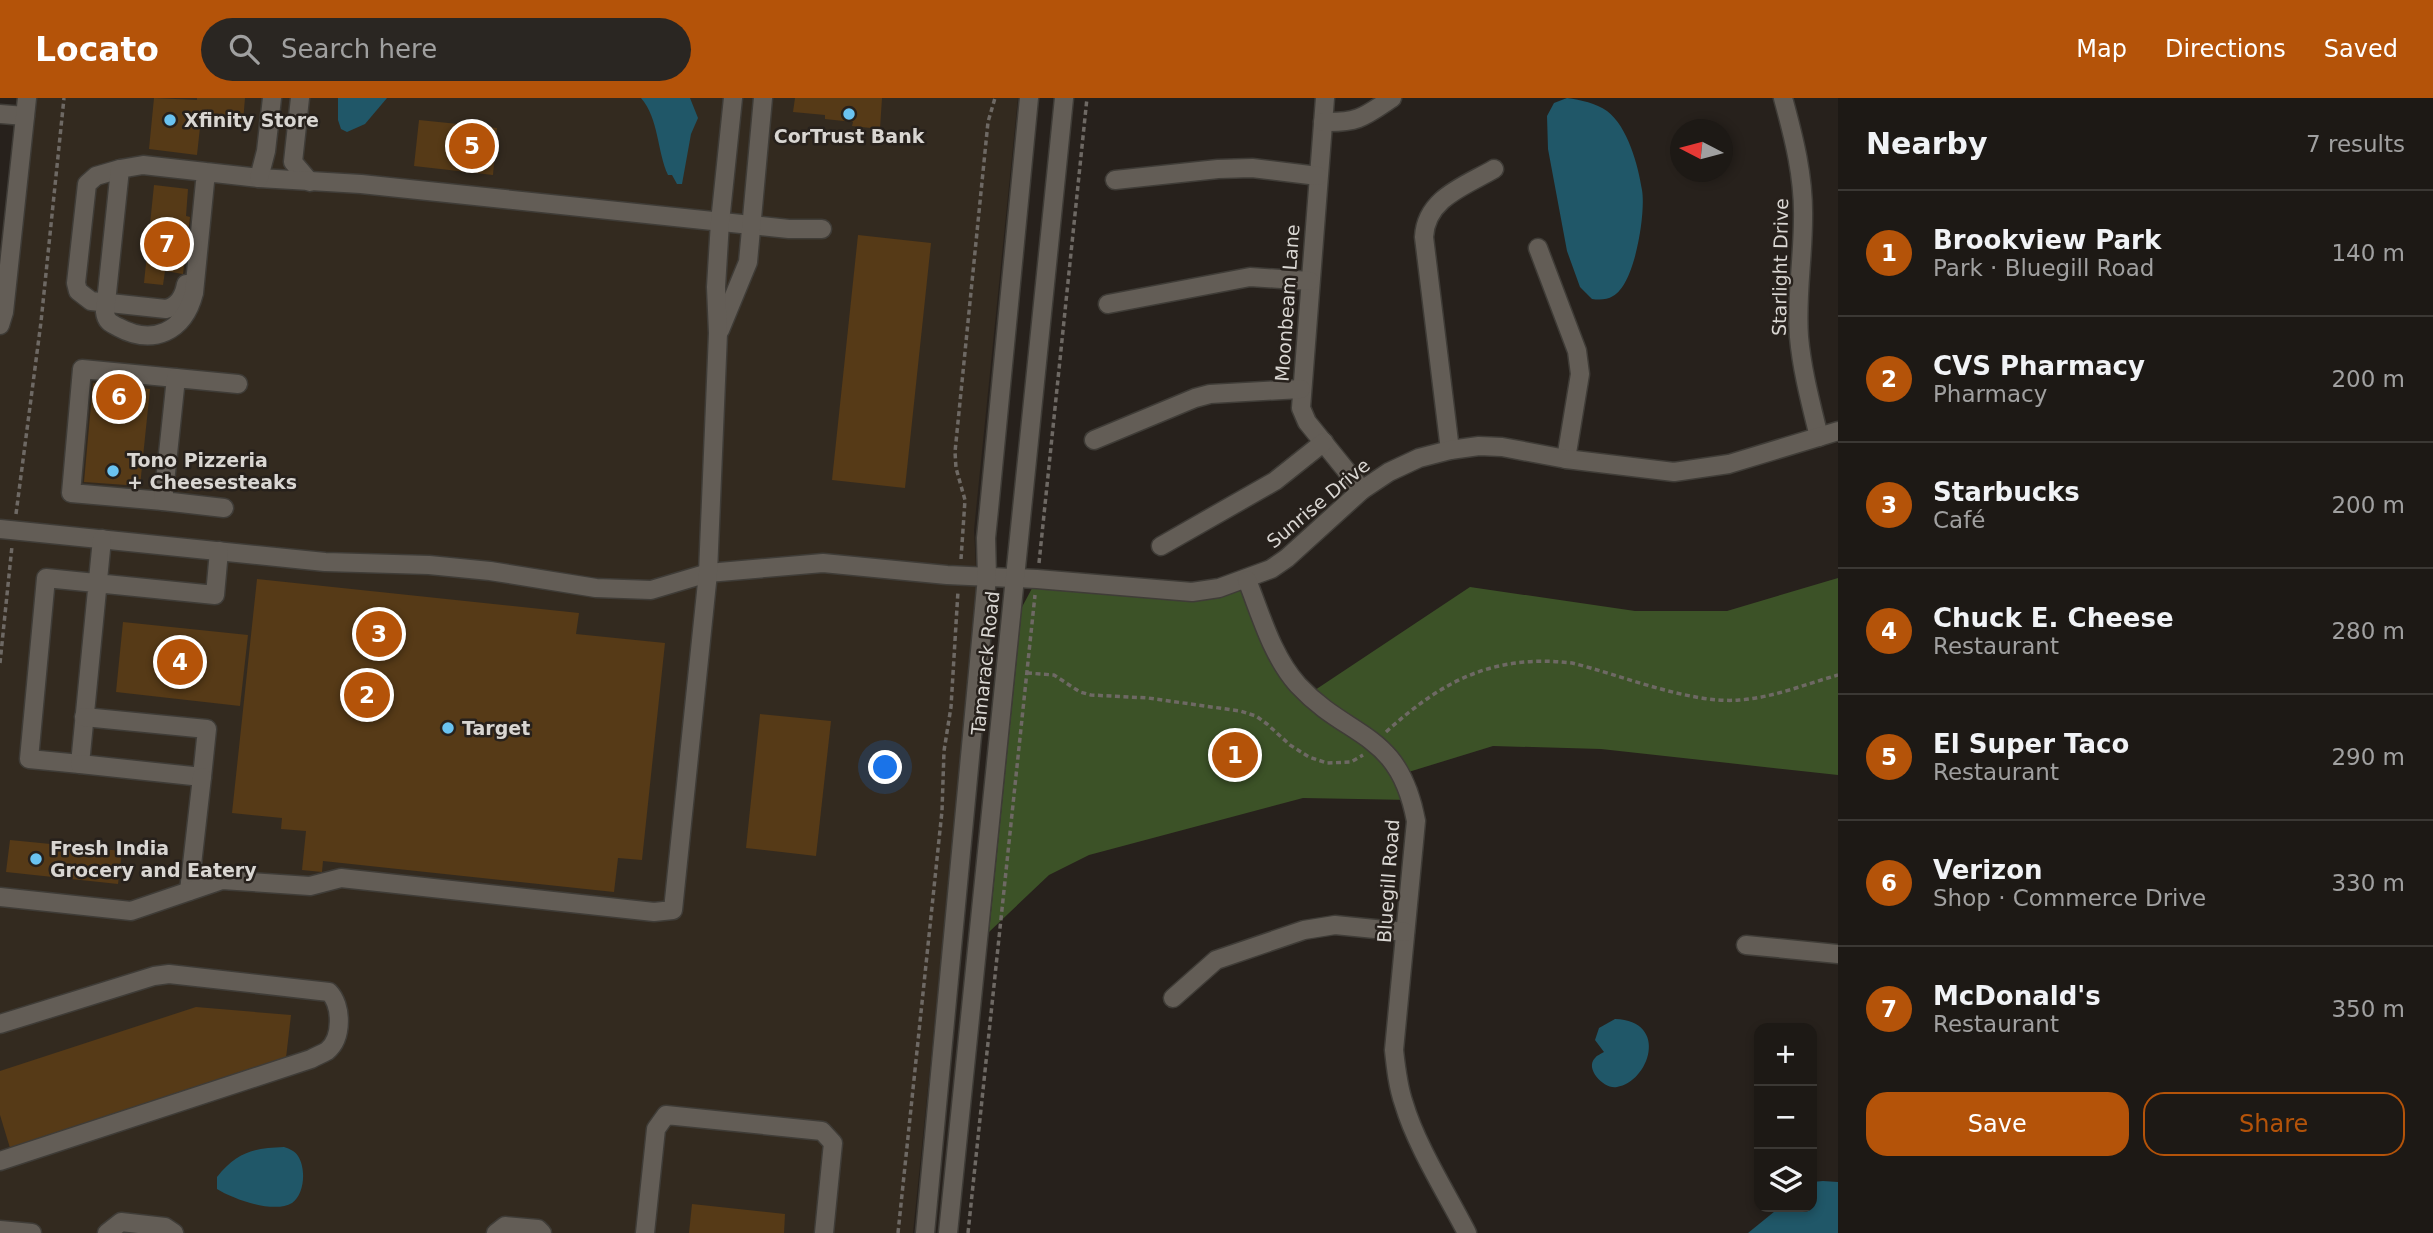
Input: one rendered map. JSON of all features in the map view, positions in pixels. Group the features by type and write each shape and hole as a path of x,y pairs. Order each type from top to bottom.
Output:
{"street":[{"path":"0,325 4,312 27,98"},
{"path":"259,178 266,151 272,98"},
{"path":"300,98 293,162 310,182"},
{"path":"0,897 131,911 222,880 310,886 341,878 653,912 673,910 708,573 718,333 716,287 733,98"},
{"path":"718,333 745,272 764,98"},
{"name":"Tamarack Road","path":"925,1233 987,577 986,538 1029,98"},
{"name":"Tamarack Road","path":"948,1233 1065,98"},
{"name":"Moonbeam Lane","path":"1325,98 1301,408 1307,422 1363,490"},
{"path":"1323,122 1347,123 1361,119 1392,98"},
{"name":"Starlight Drive","path":"1783,98 1796,144 1802,181 1804,217 1799,335 1804,376 1819,437"},
{"path":"0,114 25,116"},
{"path":"204,195 193,218 184,294 177,304 166,309 106,303 85,299 76,288 89,180 120,169 143,165 259,178 362,184 789,229 822,229"},
{"path":"1115,180 1252,168 1318,176"},
{"path":"120,169 105,315 108,321 126,332 143,336 163,334 171,329 183,317 194,293 206,172"},
{"path":"1450,450 1424,237 1425,223 1430,211 1440,201 1494,169"},
{"path":"1538,248 1577,351 1580,374 1566,459"},
{"path":"1108,304 1250,277 1310,281"},
{"path":"224,508 71,493 82,369 239,384"},
{"path":"163,501 176,378"},
{"path":"1094,440 1210,394 1301,389"},
{"name":"Sunrise Drive","path":"7,529 325,562 466,568 596,587 651,590 708,573 823,563 1192,592 1219,589 1270,569 1287,558 1363,490 1389,472 1419,458 1450,450 1479,446 1502,447 1566,459 1674,472 1729,464 1838,431"},
{"path":"1161,546 1275,481 1325,442"},
{"path":"80,764 102,539"},
{"path":"202,777 29,759 46,578 215,595 219,551"},
{"name":"Bluegill Road","path":"1247,580 1285,668 1315,701 1389,755 1412,800 1416,821 1394,1050 1397,1080 1414,1131 1467,1233"},
{"path":"84,717 207,729 190,891"},
{"path":"1173,998 1216,960 1304,930 1335,925 1405,932"},
{"path":"1746,945 1838,954"},
{"path":"0,1024 154,976 169,974 329,992 335,998 339,1009 336,1036 329,1049 311,1059 0,1161"},
{"path":"645,1233 656,1129 666,1115 822,1131 833,1143 824,1233"},
{"path":"107,1233 121,1222 165,1227 174,1233"},
{"path":"496,1233 505,1226 538,1229 542,1233"},
{"path":"0,1230 32,1233"}],"path":[{"path":"0,663 7,529 41,322 64,98"},
{"path":"963,539 965,500 956,468 955,452 988,122 995,98"},
{"path":"1040,558 1087,98"},
{"path":"898,1233 942,811 944,751 951,707 958,594"},
{"path":"968,1233 1034,598"},
{"path":"1027,673 1054,675 1080,692 1091,695 1148,698 1248,713 1267,724 1290,745 1309,757 1327,763 1351,762 1361,757 1387,730 1444,687 1462,676 1485,668 1555,661 1572,663 1697,698 1719,701 1742,700 1838,675"}],"shaded area":[{"path":"27,98 1018,98 974,530 978,603 913,1233 0,1233 0,325"}],"green space":[{"path":"1838,578 1838,775 1601,749 1493,746 1402,774 1412,800 1303,798 1089,855 1049,875 989,932 1022,607 1037,579 1167,591 1247,580 1309,694 1470,587 1635,611 1727,611"}],"water":[{"path":"338,98 387,98 365,124 347,132 341,129 338,120"},
{"path":"641,98 690,98 698,118 691,134 682,184 677,184 672,175 668,175 655,125"},
{"path":"1567,98 1598,106 1614,118 1631,147 1640,180 1642,214 1633,263 1621,289 1606,299 1592,299 1580,287 1567,251 1548,149 1547,116 1554,103"},
{"path":"1615,1019 1632,1022 1643,1030 1648,1040 1649,1052 1638,1075 1628,1083 1612,1087 1597,1078 1592,1063 1604,1052 1595,1040 1599,1028"},
{"path":"284,1147 297,1154 302,1167 302,1187 292,1203 265,1206 243,1201 217,1189 217,1177 239,1157 255,1150"},
{"path":"1817,1182 1838,1182 1838,1233 1748,1233 1774,1212 1817,1212"}],"building":[{"path":"154,98 245,98 243,122 201,118 197,155 149,149"},
{"name":"CorTrust Bank","path":"795,98 882,98 880,129 852,126 853,122 825,119 825,115 793,112"},
{"path":"419,120 497,128 493,175 414,166"},
{"path":"154,185 188,189 186,216 190,217 183,274 165,271 163,285 144,283"},
{"path":"858,235 931,243 905,488 832,480"},
{"path":"93,383 150,389 140,486 84,482"},
{"name":"Target","path":"257,579 579,613 576,634 665,643 642,860 618,858 614,892 323,861 322,872 302,870 306,831 281,829 282,818 232,813"},
{"path":"123,622 248,635 240,706 116,692"},
{"path":"760,714 831,721 816,856 746,848"},
{"path":"10,840 122,851 118,884 6,872"},
{"path":"196,1007 291,1015 286,1058 10,1148 0,1115 0,1071"},
{"path":"692,1204 785,1214 784,1233 689,1233"}],"place":[{"name":"CorTrust Bank","path":"849,114"},
{"name":"Xfinity Store","path":"170,120"},
{"name":"El Super Taco","path":"472,146"},
{"name":"McDonald's","path":"167,244"},
{"name":"Verizon","path":"119,397"},
{"name":"Tono Pizzeria + Cheesesteaks","path":"113,471"},
{"name":"Starbucks","path":"379,634"},
{"name":"Chuck E. Cheese","path":"180,662"},
{"name":"CVS Pharmacy","path":"367,695"},
{"name":"Target","path":"448,728"},
{"name":"Brookview Park","path":"1235,755"},
{"name":"Fresh India Grocery and Eatery","path":"36,859"}]}
